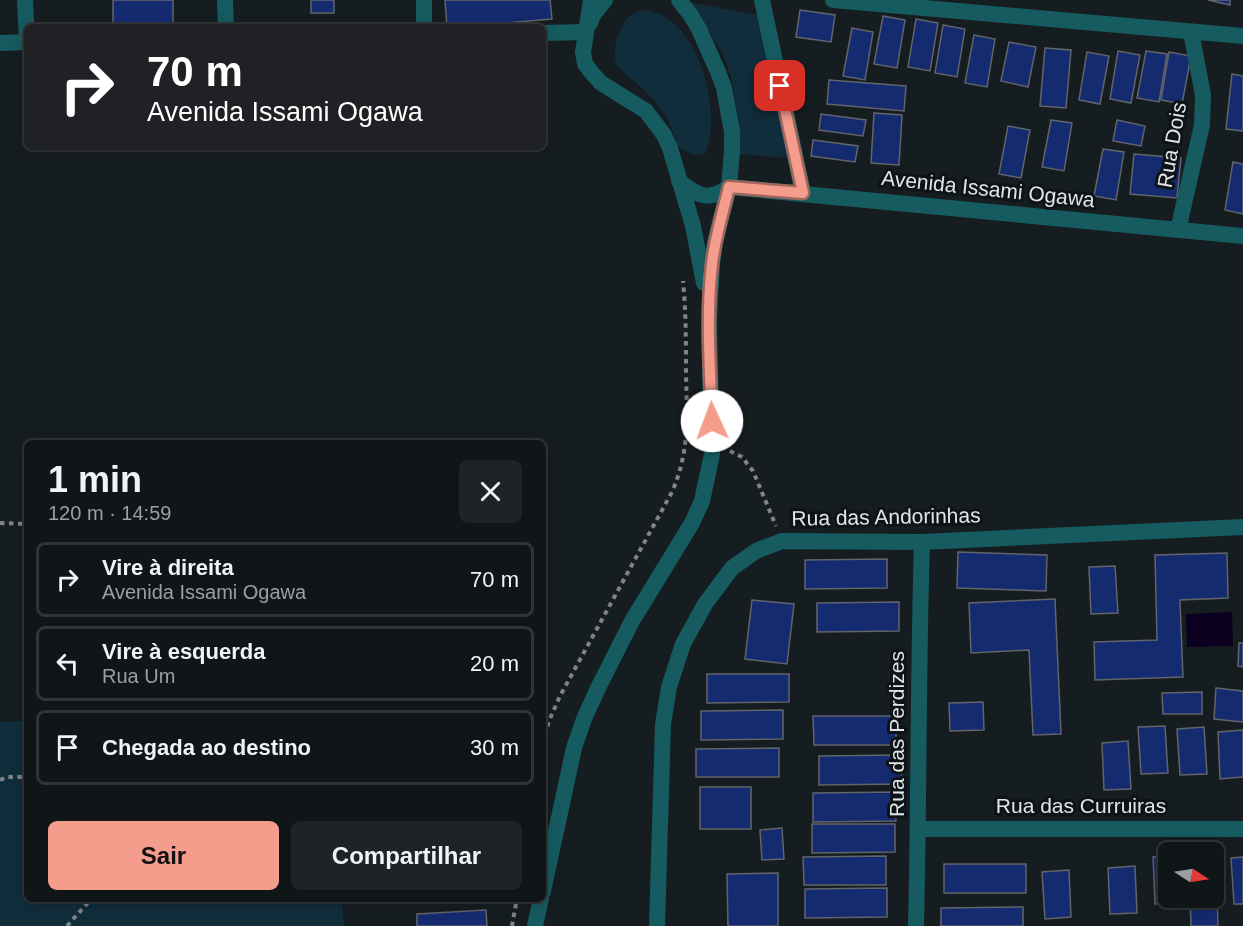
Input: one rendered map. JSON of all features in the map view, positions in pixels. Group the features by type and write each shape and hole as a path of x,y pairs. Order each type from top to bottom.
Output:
{"street":[{"path":"26,0 27,24"},
{"path":"225,0 226,24"},
{"path":"424,0 424,24"},
{"path":"591,0 582,52 585,64 602,83 646,111 664,135 670,148 698,246 709,328"},
{"path":"585,32 593,15 605,0"},
{"path":"546,877 574,748 584,720 632,621 692,523 702,501 712,448 709,328 713,254 729,187 732,132 724,88 699,29 679,0"},
{"path":"762,0 803,193"},
{"path":"833,0 1243,36"},
{"path":"546,33 585,32"},
{"name":"Rua Dois","path":"1178,230 1202,125 1203,95 1191,32"},
{"path":"0,43 24,42"},
{"name":"Avenida Issami Ogawa","path":"680,181 690,190 706,196 720,194 729,187 1243,236"},
{"name":"Rua das Andorinhas","path":"657,926 663,724 669,687 683,644 705,604 732,568 756,551 782,541 922,542 1243,527"},
{"name":"Rua das Perdizes","path":"916,926 922,542"},
{"name":"Rua das Curruiras","path":"918,829 1243,828"},
{"path":"535,926 540,902"}],"path":[{"path":"546,732 560,696 680,474 687,434 686,312 682,277"},
{"path":"712,448 731,450 742,458 753,471 782,541"},
{"path":"0,523 24,524"},
{"path":"0,780 7,777 24,777"},
{"path":"67,926 88,902"},
{"path":"512,926 516,902"}],"shaded area":[{"path":"687,2 758,15 790,158 737,154 735,98 729,70 717,44"},
{"path":"647,10 660,14 685,35 702,67 707,85 711,120 710,140 705,154 690,153 677,145 673,131 662,110 618,67 615,55 616,41 625,21 633,14"},
{"path":"1232,612 1233,646 1187,647 1186,614"},
{"path":"24,721 24,902 342,902 344,926 0,926 0,722"}],"building":[{"path":"113,0 173,0 173,24 113,24"},
{"path":"311,0 334,0 334,13 311,13"},
{"path":"445,0 550,0 552,19 495,24 447,24"},
{"path":"1208,0 1230,0 1230,5"},
{"path":"800,10 835,15 831,42 796,37"},
{"path":"883,16 905,20 897,68 874,64"},
{"path":"916,19 938,23 930,71 908,67"},
{"path":"943,25 965,29 957,77 935,73"},
{"path":"852,28 873,32 865,80 843,76"},
{"path":"974,35 995,39 987,87 965,83"},
{"path":"1009,42 1036,47 1028,87 1001,81"},
{"path":"1045,48 1071,50 1066,108 1040,106"},
{"path":"1118,51 1140,55 1131,103 1110,99"},
{"path":"1146,51 1167,54 1159,102 1137,98"},
{"path":"1087,52 1109,56 1100,104 1079,100"},
{"path":"1169,52 1191,56 1182,104 1161,100"},
{"path":"1232,74 1243,76 1243,131 1226,129"},
{"path":"829,80 906,86 904,111 827,104"},
{"path":"874,113 902,115 899,165 871,163"},
{"path":"821,114 866,120 863,136 819,130"},
{"path":"1051,120 1072,123 1064,171 1042,167"},
{"path":"1117,120 1145,126 1141,146 1113,141"},
{"path":"1008,126 1030,130 1021,178 999,174"},
{"path":"813,140 858,146 855,162 811,156"},
{"path":"1103,149 1124,152 1116,200 1094,196"},
{"path":"1134,154 1181,158 1177,198 1130,194"},
{"path":"1233,162 1243,164 1243,214 1225,210"},
{"path":"958,552 1047,555 1046,591 957,588"},
{"path":"1227,553 1228,598 1180,600 1183,677 1095,680 1094,642 1157,640 1155,555"},
{"path":"887,559 887,588 805,589 805,560"},
{"path":"1115,566 1118,613 1091,614 1089,567"},
{"path":"1055,599 1061,734 1033,735 1029,650 971,653 969,603"},
{"path":"752,600 794,604 787,664 745,659"},
{"path":"899,602 899,631 817,632 817,603"},
{"path":"1239,643 1243,643 1243,667 1238,666"},
{"path":"707,674 789,674 789,702 707,703"},
{"path":"1216,688 1243,691 1243,722 1214,719"},
{"path":"1202,692 1202,714 1163,714 1162,693"},
{"path":"983,702 984,730 950,731 949,703"},
{"path":"783,710 783,739 701,740 701,711"},
{"path":"813,716 896,716 896,745 814,745"},
{"path":"1165,726 1168,773 1141,774 1138,727"},
{"path":"1204,727 1207,774 1180,775 1177,729"},
{"path":"1243,730 1243,777 1220,779 1218,732"},
{"path":"1128,741 1131,789 1104,790 1102,743"},
{"path":"779,748 779,777 696,777 696,749"},
{"path":"901,755 902,784 819,785 819,756"},
{"path":"700,787 751,787 751,829 700,829"},
{"path":"895,792 896,821 813,822 813,793"},
{"path":"812,824 895,824 895,852 812,853"},
{"path":"782,828 784,859 762,860 760,830"},
{"path":"886,856 886,885 804,885 803,857"},
{"path":"1153,857 1158,857 1158,904 1155,904"},
{"path":"1243,857 1243,904 1234,904 1231,858"},
{"path":"944,864 1026,864 1026,893 944,893"},
{"path":"1135,866 1137,913 1110,914 1108,868"},
{"path":"1069,870 1071,917 1045,919 1042,872"},
{"path":"778,873 778,926 728,926 727,874"},
{"path":"887,888 887,917 805,918 805,889"},
{"path":"1023,907 1023,926 941,926 941,908"},
{"path":"1190,908 1217,908 1218,926 1191,926"},
{"path":"486,910 487,926 417,926 417,914"}],"route":[{"path":"712,421 709,320 712,266 715,242 729,187 803,193 780,86"}]}
